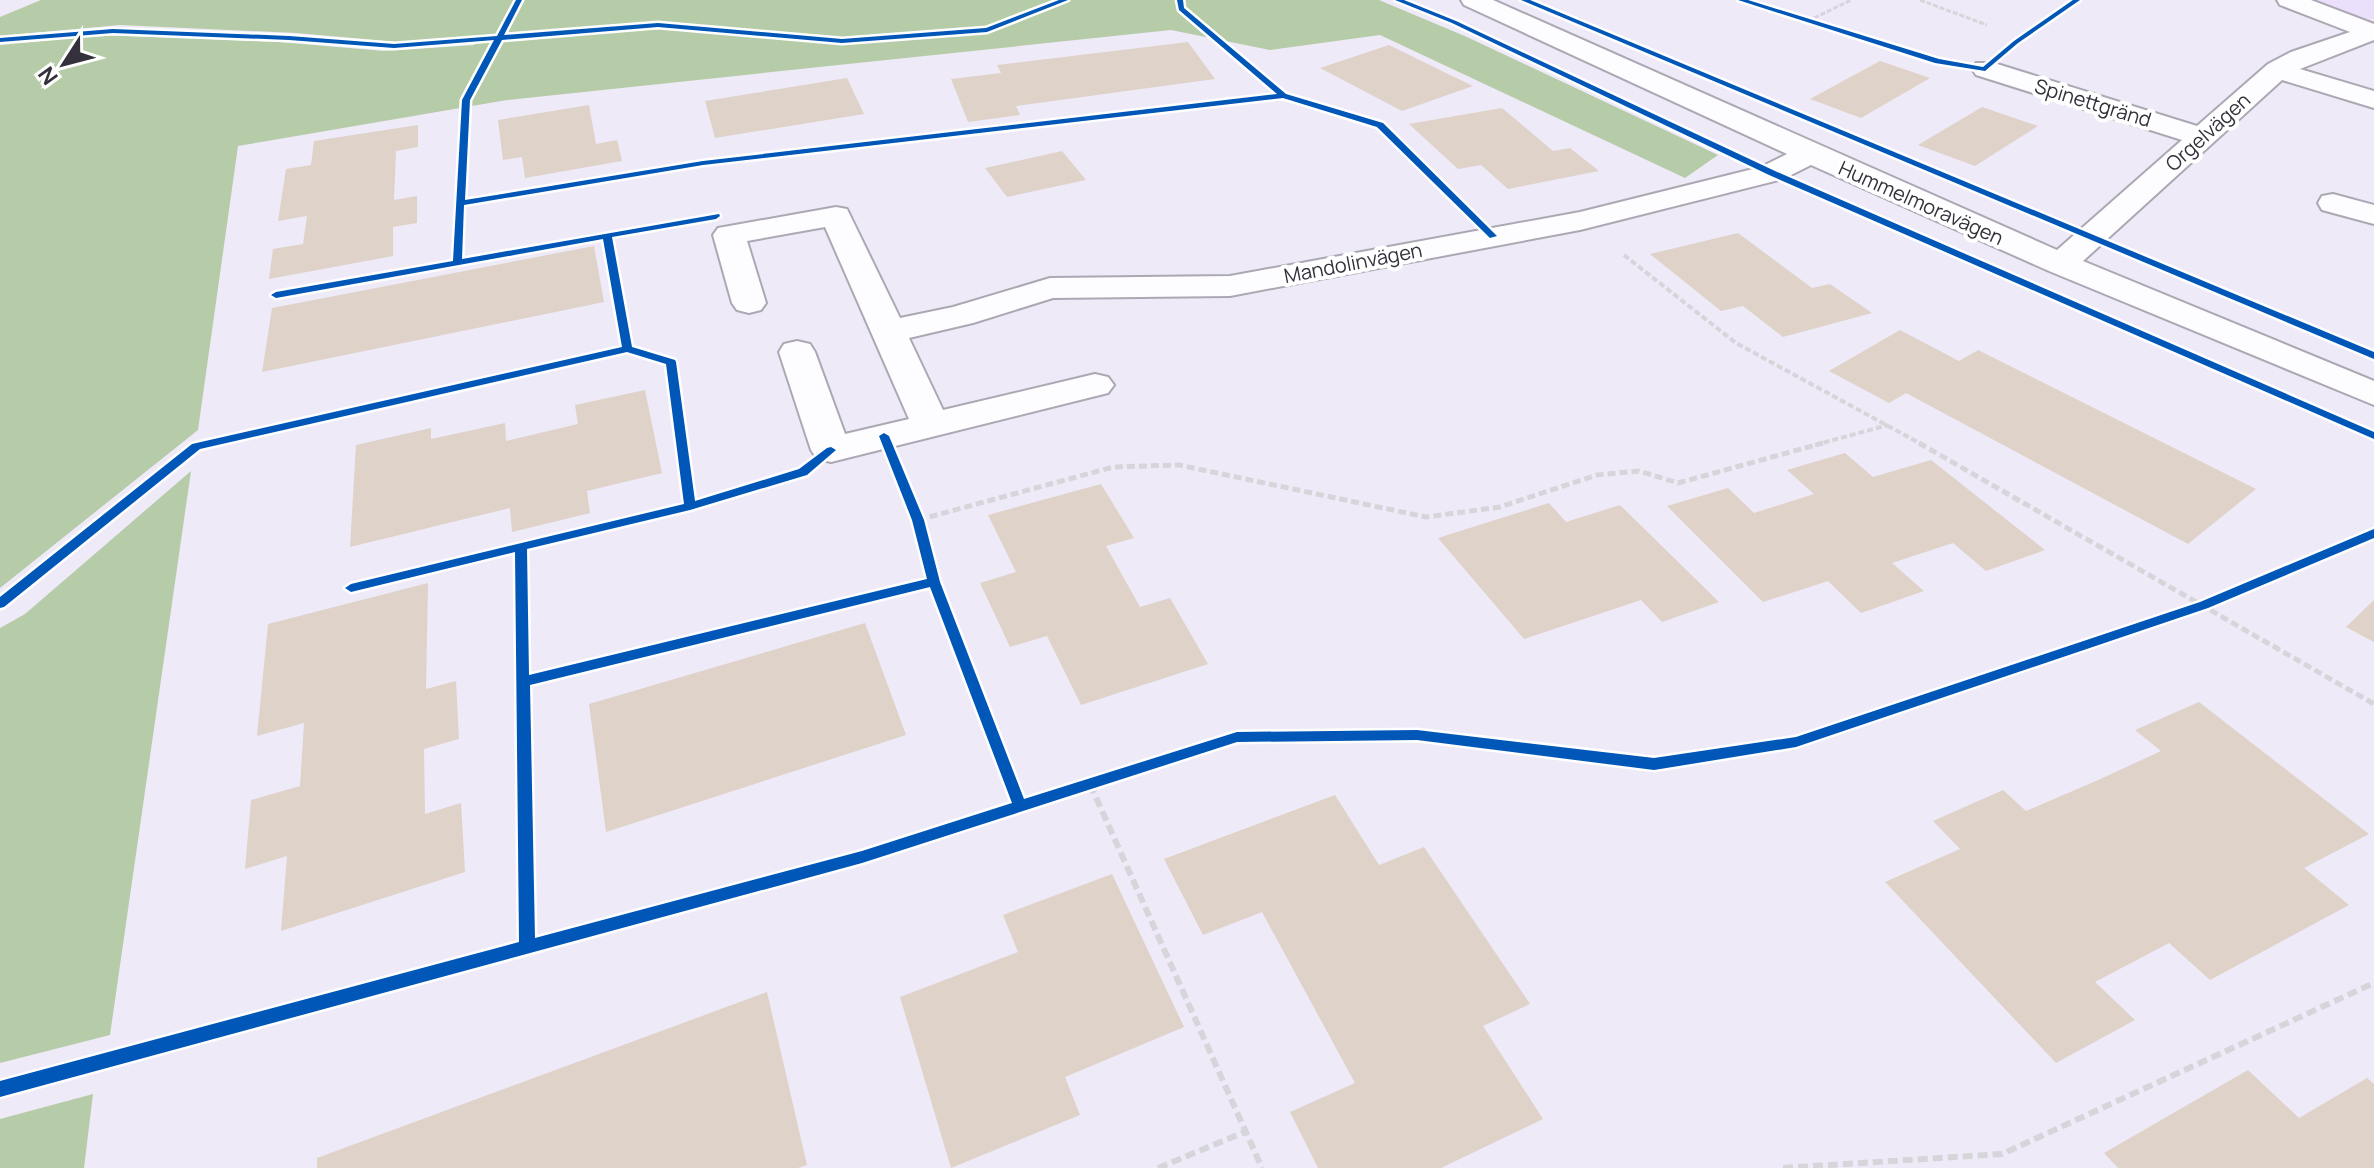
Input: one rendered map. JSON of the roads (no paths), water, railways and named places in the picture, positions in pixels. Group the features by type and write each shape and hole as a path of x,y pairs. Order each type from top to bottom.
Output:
{"street":[{"name":"Hummelmoravägen","path":"1473,0 1810,154 2061,264 2374,394"},
{"path":"2289,0 2374,32"},
{"name":"Orgelvägen","path":"2061,264 2277,70 2300,58 2374,32"},
{"name":"Spinettgränd","path":"1985,69 2202,137"},
{"path":"2277,70 2374,100"},
{"name":"Mandolinvägen","path":"891,331 961,316 1050,288 1230,286 1580,221 1772,173 1810,154"},
{"path":"2333,203 2374,215"},
{"path":"749,303 729,235 836,216 891,331 931,425"},
{"path":"797,352 831,450 1095,385"}]}
